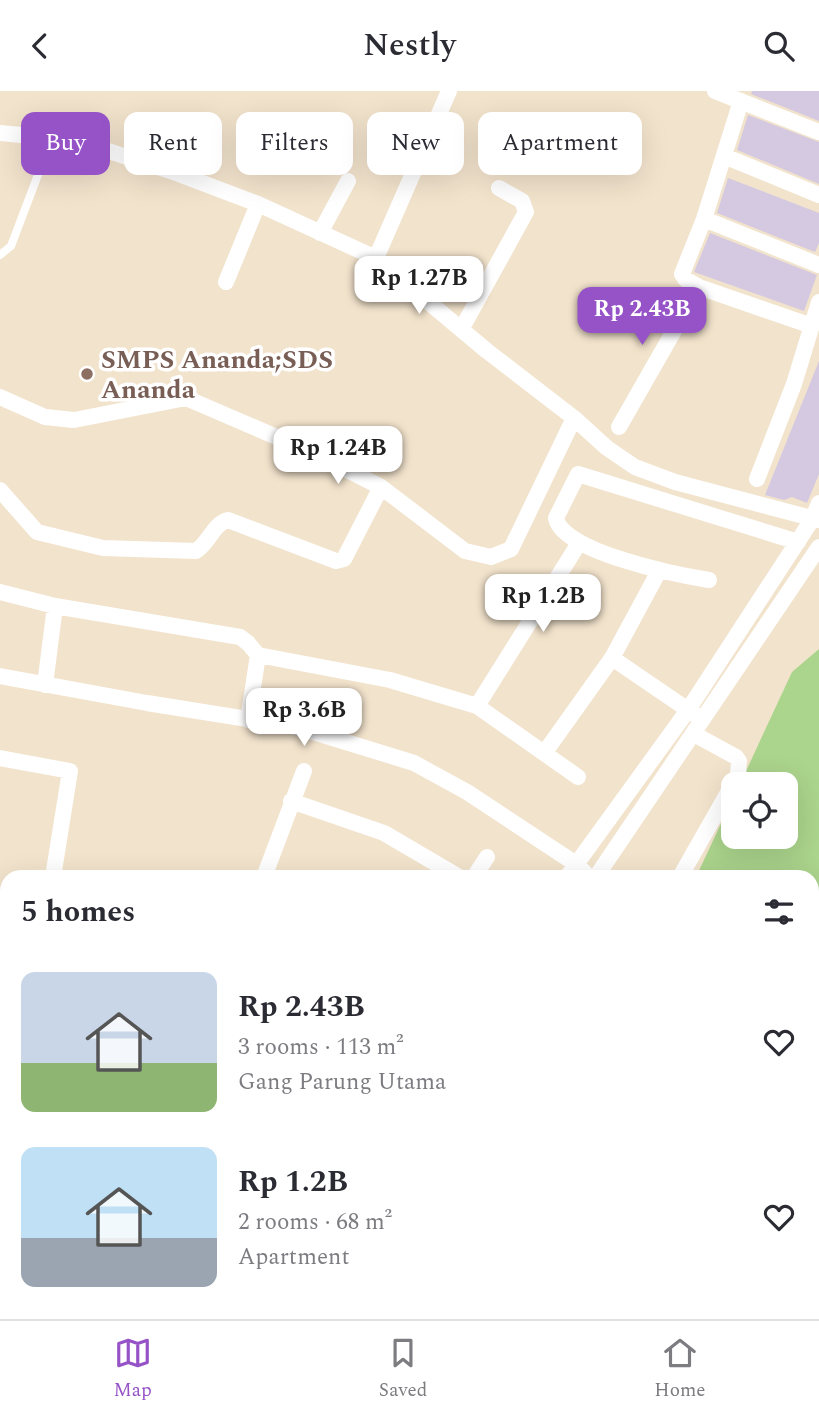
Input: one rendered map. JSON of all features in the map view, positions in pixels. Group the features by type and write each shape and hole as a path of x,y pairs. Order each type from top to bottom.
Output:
{"street":[{"path":"376,258 449,91"},
{"path":"715,91 819,132"},
{"path":"741,101 704,219 682,274 685,279 699,287 812,326"},
{"path":"0,133 21,135"},
{"path":"110,152 258,204 376,258 487,351 574,418 607,448 635,467 675,482 817,514 688,710 573,870"},
{"path":"724,156 819,195"},
{"path":"320,233 348,181"},
{"path":"462,328 526,212 522,201 499,188"},
{"path":"226,282 258,204"},
{"path":"704,219 819,265"},
{"path":"619,427 699,287"},
{"path":"757,479 794,384 819,302"},
{"path":"0,397 45,417 74,420 186,398 316,454 381,487 465,551 480,556 502,555 512,549 574,418"},
{"path":"709,580 659,571 579,543 558,526 556,518 578,474 798,542"},
{"path":"0,490 37,532 103,548 196,551 219,523 228,520 336,561 344,559 381,487"},
{"path":"477,706 579,543"},
{"path":"601,870 819,547"},
{"path":"545,752 612,658 659,571"},
{"path":"0,592 55,606 240,637 257,656 248,720"},
{"path":"44,685 55,606"},
{"path":"257,656 390,680 477,706 578,777"},
{"path":"612,658 688,710 699,727 736,757 739,769 685,870"},
{"path":"0,676 297,727 414,763 467,792 571,870"},
{"path":"0,758 70,771 54,870"},
{"path":"269,870 291,801 304,771"},
{"path":"291,801 384,833 447,870"},
{"path":"479,870 487,857"}],"lane":[{"path":"0,255 11,246 38,175"}],"green space":[{"path":"819,649 819,870 699,870 721,824 721,849 798,849 798,772 746,772 792,672"}],"building":[{"path":"752,91 819,91 819,121 751,94"},
{"path":"748,115 819,142 819,184 737,150"},
{"path":"728,178 819,213 819,243 815,252 717,213"},
{"path":"710,233 817,275 804,311 694,272"},
{"path":"819,361 819,474 807,503 792,497 784,500 765,495"}],"place":[{"name":"SMPS Ananda;SDS Ananda","path":"87,374"}]}
